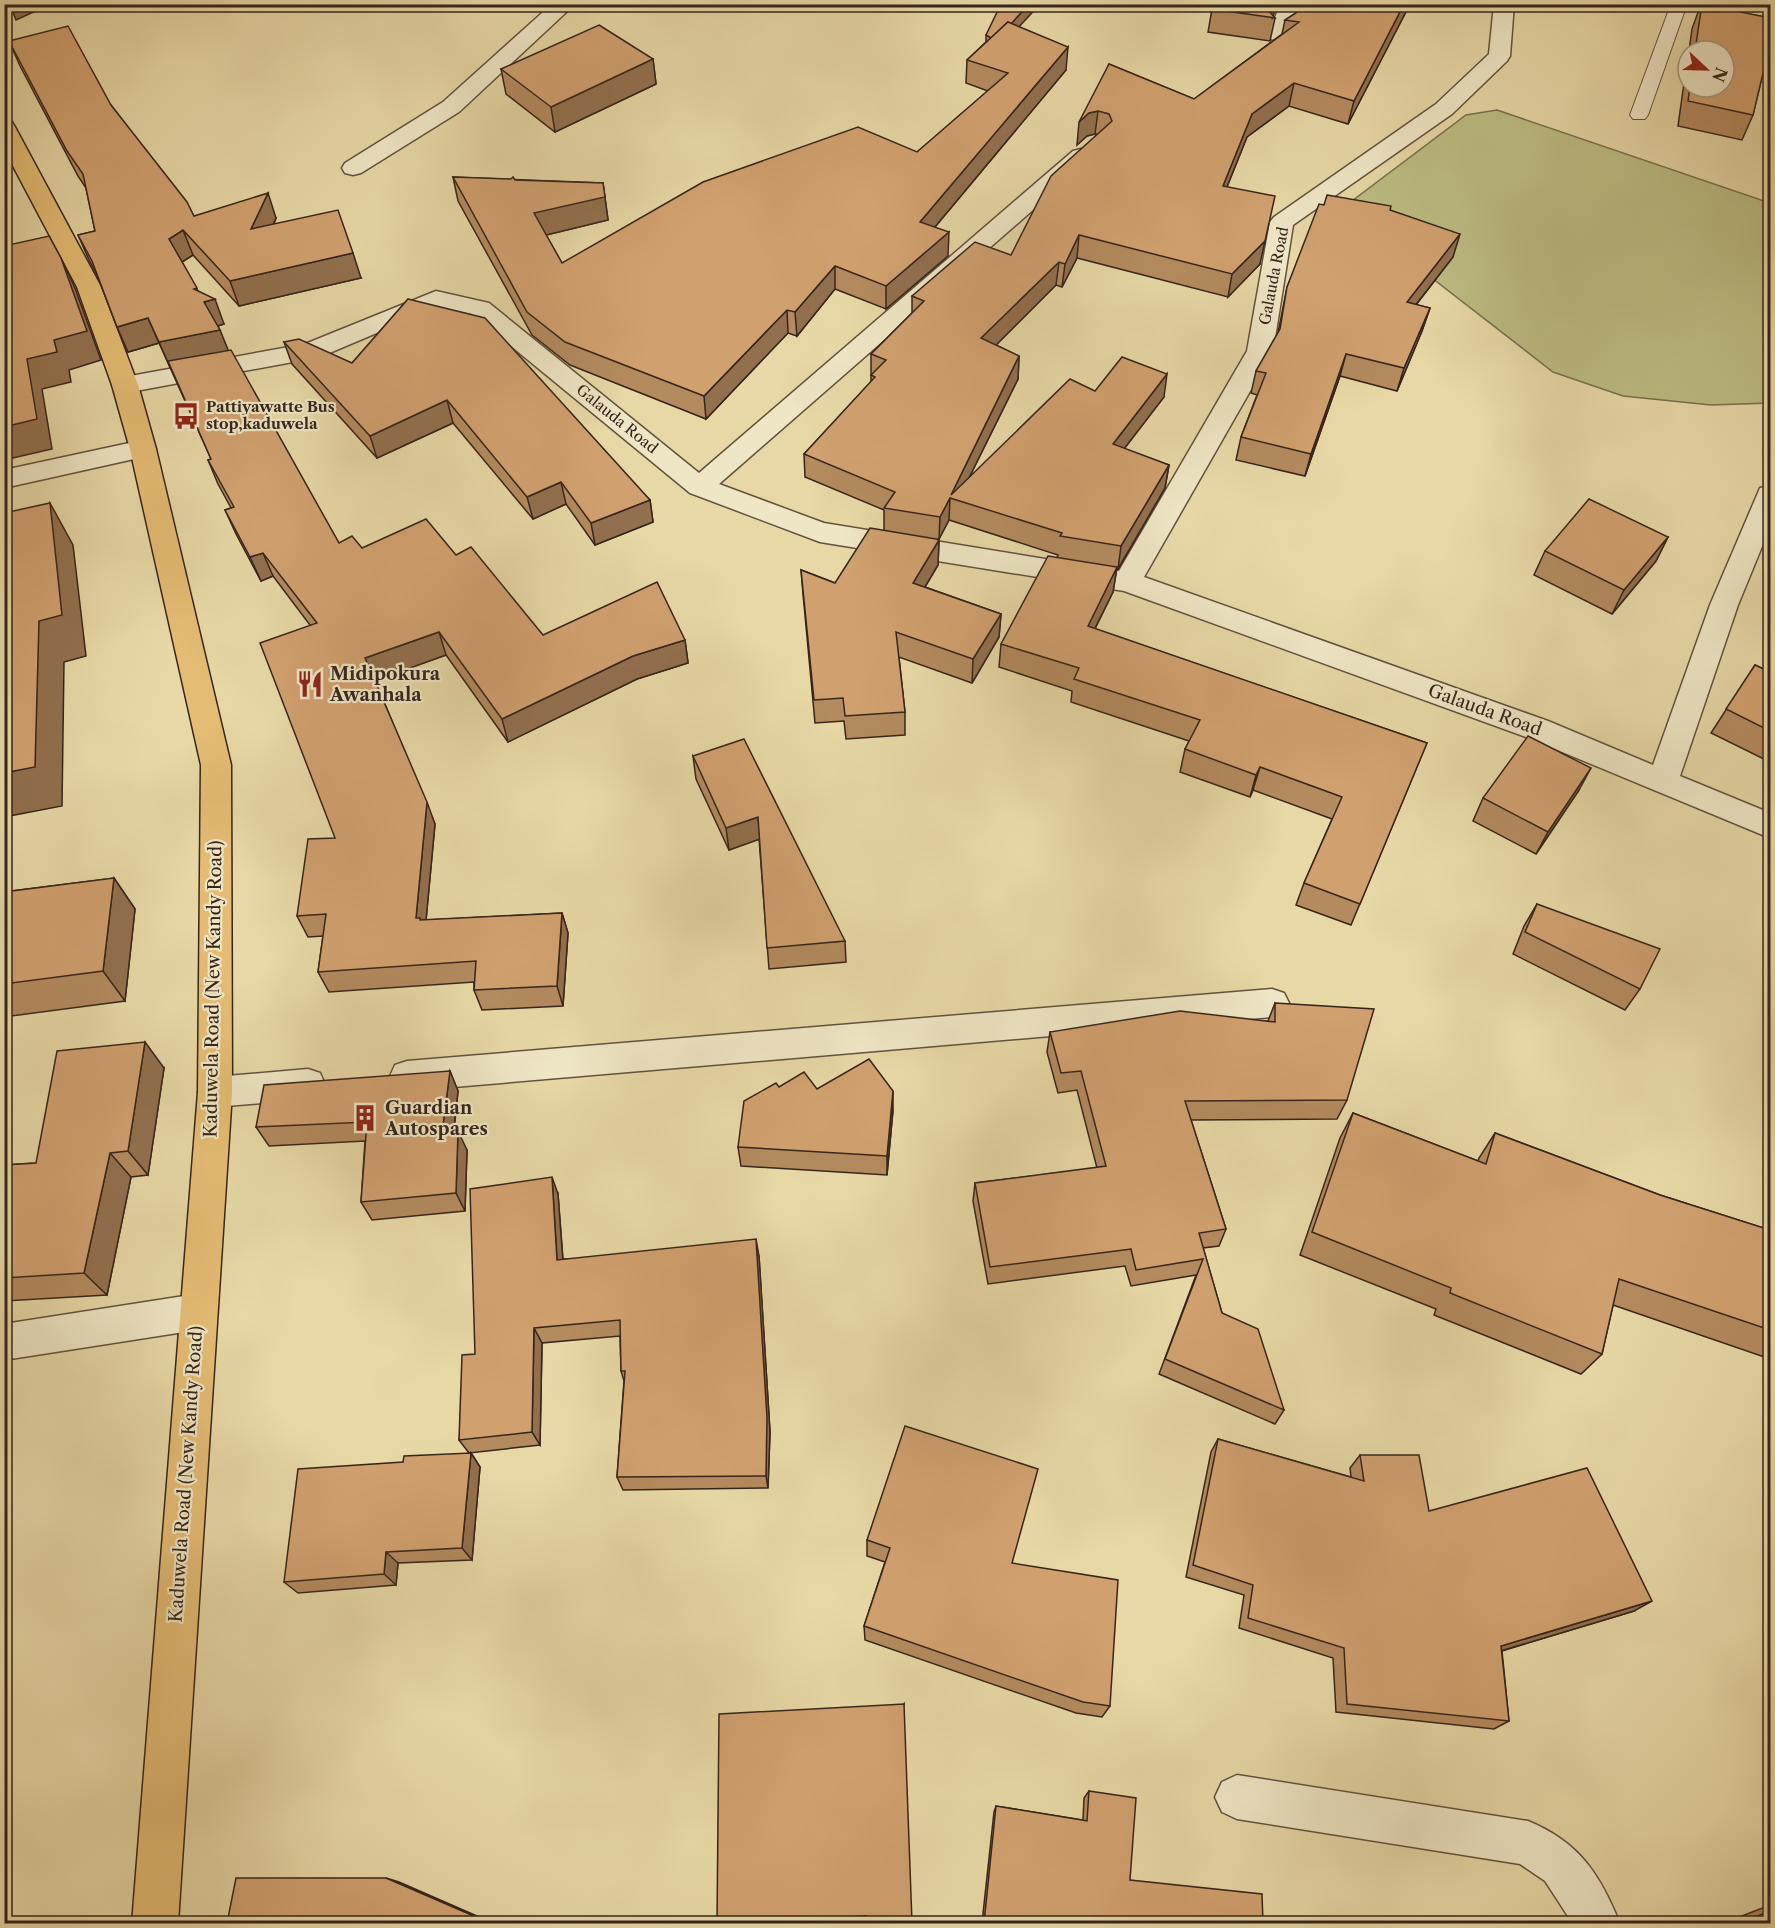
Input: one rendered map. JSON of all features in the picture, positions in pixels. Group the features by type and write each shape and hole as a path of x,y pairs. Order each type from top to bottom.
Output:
{"main road":[{"name":"Kaduwela Road (New Kandy Road)","path":"4,127 89,287 124,386 143,448 216,765 215,1092 197,1312 155,1923"}],"street":[{"path":"353,168 451,107 565,4"},
{"path":"1278,35 1292,4"},
{"name":"Galauda Road","path":"1127,582 1260,351 1282,222 1444,109 1499,56 1504,4"},
{"path":"699,487 1096,143"},
{"name":"Galauda Road","path":"124,386 311,351 436,299 480,308 699,487 820,532 1127,582 1538,729 1770,826"},
{"path":"4,479 143,448"},
{"path":"1663,781 1724,605 1770,495"},
{"path":"381,1078 1272,1003"},
{"path":"215,1092 333,1082"},
{"path":"4,1342 197,1312"},
{"path":"1237,1797 1528,1843 1561,1865 1584,1897 1598,1923"}],"lane":[{"path":"1639,115 1680,4"}],"green space":[{"path":"1497,110 1770,203 1770,403 1711,405 1623,396 1553,372 1361,223 1348,204 1466,115"}],"building":[{"path":"1001,4 1029,4 1011,24 1008,22 991,38 986,35"},
{"path":"1213,4 1272,4 1269,11 1275,18 1212,9"},
{"path":"1299,4 1404,4 1354,101 1294,83 1252,114 1223,186 1275,196 1265,241 1232,274 1079,235 1065,264 1059,262 981,338 1019,356 951,495 1070,379 1095,391 1122,357 1167,374 1113,444 1169,465 1121,546 1060,536 1062,533 950,498 940,517 884,508 895,492 804,454 875,377 871,375 886,360 871,354 924,301 912,296 975,242 1011,255 1051,176 1112,121 1109,114 1098,111 1089,113 1079,122 1109,64 1194,99 1299,22 1285,20 1296,13"},
{"path":"1702,4 1770,18 1770,44 1753,115 1688,101 1688,99 1736,99 1736,39 1697,39"},
{"path":"1008,22 1068,47 920,222 949,232 886,286 835,266 795,312 787,310 704,396 565,342 527,312 453,177 511,179 513,177 515,180 603,183 605,197 534,213 562,263 703,182 858,127 917,152 1008,73 967,60"},
{"path":"599,25 653,59 551,107 501,69"},
{"path":"68,26 111,105 187,202 194,216 268,193 251,229 338,210 353,253 230,281 183,230 169,239 197,288 194,289 215,299 204,302 220,330 159,342 148,318 117,327 92,261 78,235 95,231 83,174 67,151 9,41"},
{"path":"1327,195 1391,206 1390,210 1460,234 1407,302 1430,308 1404,368 1346,354 1311,454 1241,437 1266,373 1256,371 1280,329 1287,287 1319,204 1324,205"},
{"path":"49,236 61,258 87,331 54,340 57,352 27,359 37,419 4,427 4,246"},
{"path":"408,299 485,318 650,500 591,523 561,482 527,497 447,400 370,436 284,342 299,339 352,363"},
{"path":"231,350 339,543 352,536 362,548 426,519 456,555 471,547 543,635 657,582 685,640 633,656 502,719 439,632 365,658 427,802 416,918 420,920 562,913 557,986 474,990 476,961 318,972 326,914 297,916 308,839 335,838 260,643 317,623 263,553 250,557 225,510 234,507 208,460 211,459 168,361"},
{"path":"1589,499 1668,537 1624,590 1545,551"},
{"path":"50,503 62,615 39,621 35,767 4,773 4,513"},
{"path":"870,528 939,540 913,583 1001,614 973,659 896,632 905,712 845,716 843,698 814,700 801,570 835,583"},
{"path":"1048,556 1117,567 1088,626 1427,743 1360,904 1304,883 1342,797 1260,767 1256,775 1185,749 1200,720 1074,679 1079,668 1001,644"},
{"path":"1755,665 1770,672 1770,731 1726,709"},
{"path":"1528,736 1591,768 1548,832 1483,798"},
{"path":"744,739 845,941 767,948 758,817 726,828 693,756"},
{"path":"114,878 103,971 4,984 4,892"},
{"path":"1537,904 1660,949 1640,989 1525,932"},
{"path":"1275,1003 1374,1009 1347,1100 1185,1101 1226,1229 1199,1233 1222,1313 1258,1329 1284,1410 1165,1359 1203,1259 1136,1270 1131,1249 990,1267 975,1183 1106,1166 1081,1071 1061,1073 1050,1032 1180,1011 1275,1022"},
{"path":"145,1042 128,1151 110,1153 84,1273 4,1278 4,1165 36,1163 57,1051"},
{"path":"869,1059 893,1091 887,1156 738,1147 744,1101 776,1083 779,1087 804,1072 817,1089"},
{"path":"450,1071 442,1133 458,1131 456,1193 361,1202 367,1122 256,1127 264,1085"},
{"path":"1353,1113 1486,1164 1495,1133 1660,1195 1770,1230 1770,1330 1619,1279 1602,1354 1450,1293 1451,1288 1312,1232"},
{"path":"552,1177 557,1260 756,1239 767,1418 766,1476 617,1477 625,1371 621,1371 620,1320 534,1328 532,1432 459,1440 462,1355 475,1354 470,1189"},
{"path":"905,1426 1038,1469 1012,1563 1118,1580 1110,1706 1083,1702 864,1626 890,1548 867,1540"},
{"path":"1218,1439 1364,1481 1360,1455 1419,1455 1429,1511 1587,1468 1652,1601 1501,1646 1509,1721 1347,1704 1344,1648 1248,1618 1253,1585 1193,1565"},
{"path":"471,1453 462,1548 386,1552 384,1574 284,1582 298,1469 403,1462 404,1456"},
{"path":"904,1704 912,1923 866,1923 866,1916 717,1923 719,1714"},
{"path":"1089,1791 1136,1798 1130,1880 1262,1894 1263,1923 984,1923 996,1806 1087,1821"},
{"path":"236,1878 386,1878 490,1923 227,1923"},
{"path":"1770,1911 1770,1923 1739,1923"}],"place":[{"name":"Pattiyawatte Bus stop,kaduwela","path":"186,416"},
{"name":"Midipokura Awanhala","path":"310,684"},
{"name":"Guardian Autospares","path":"365,1118"}]}
